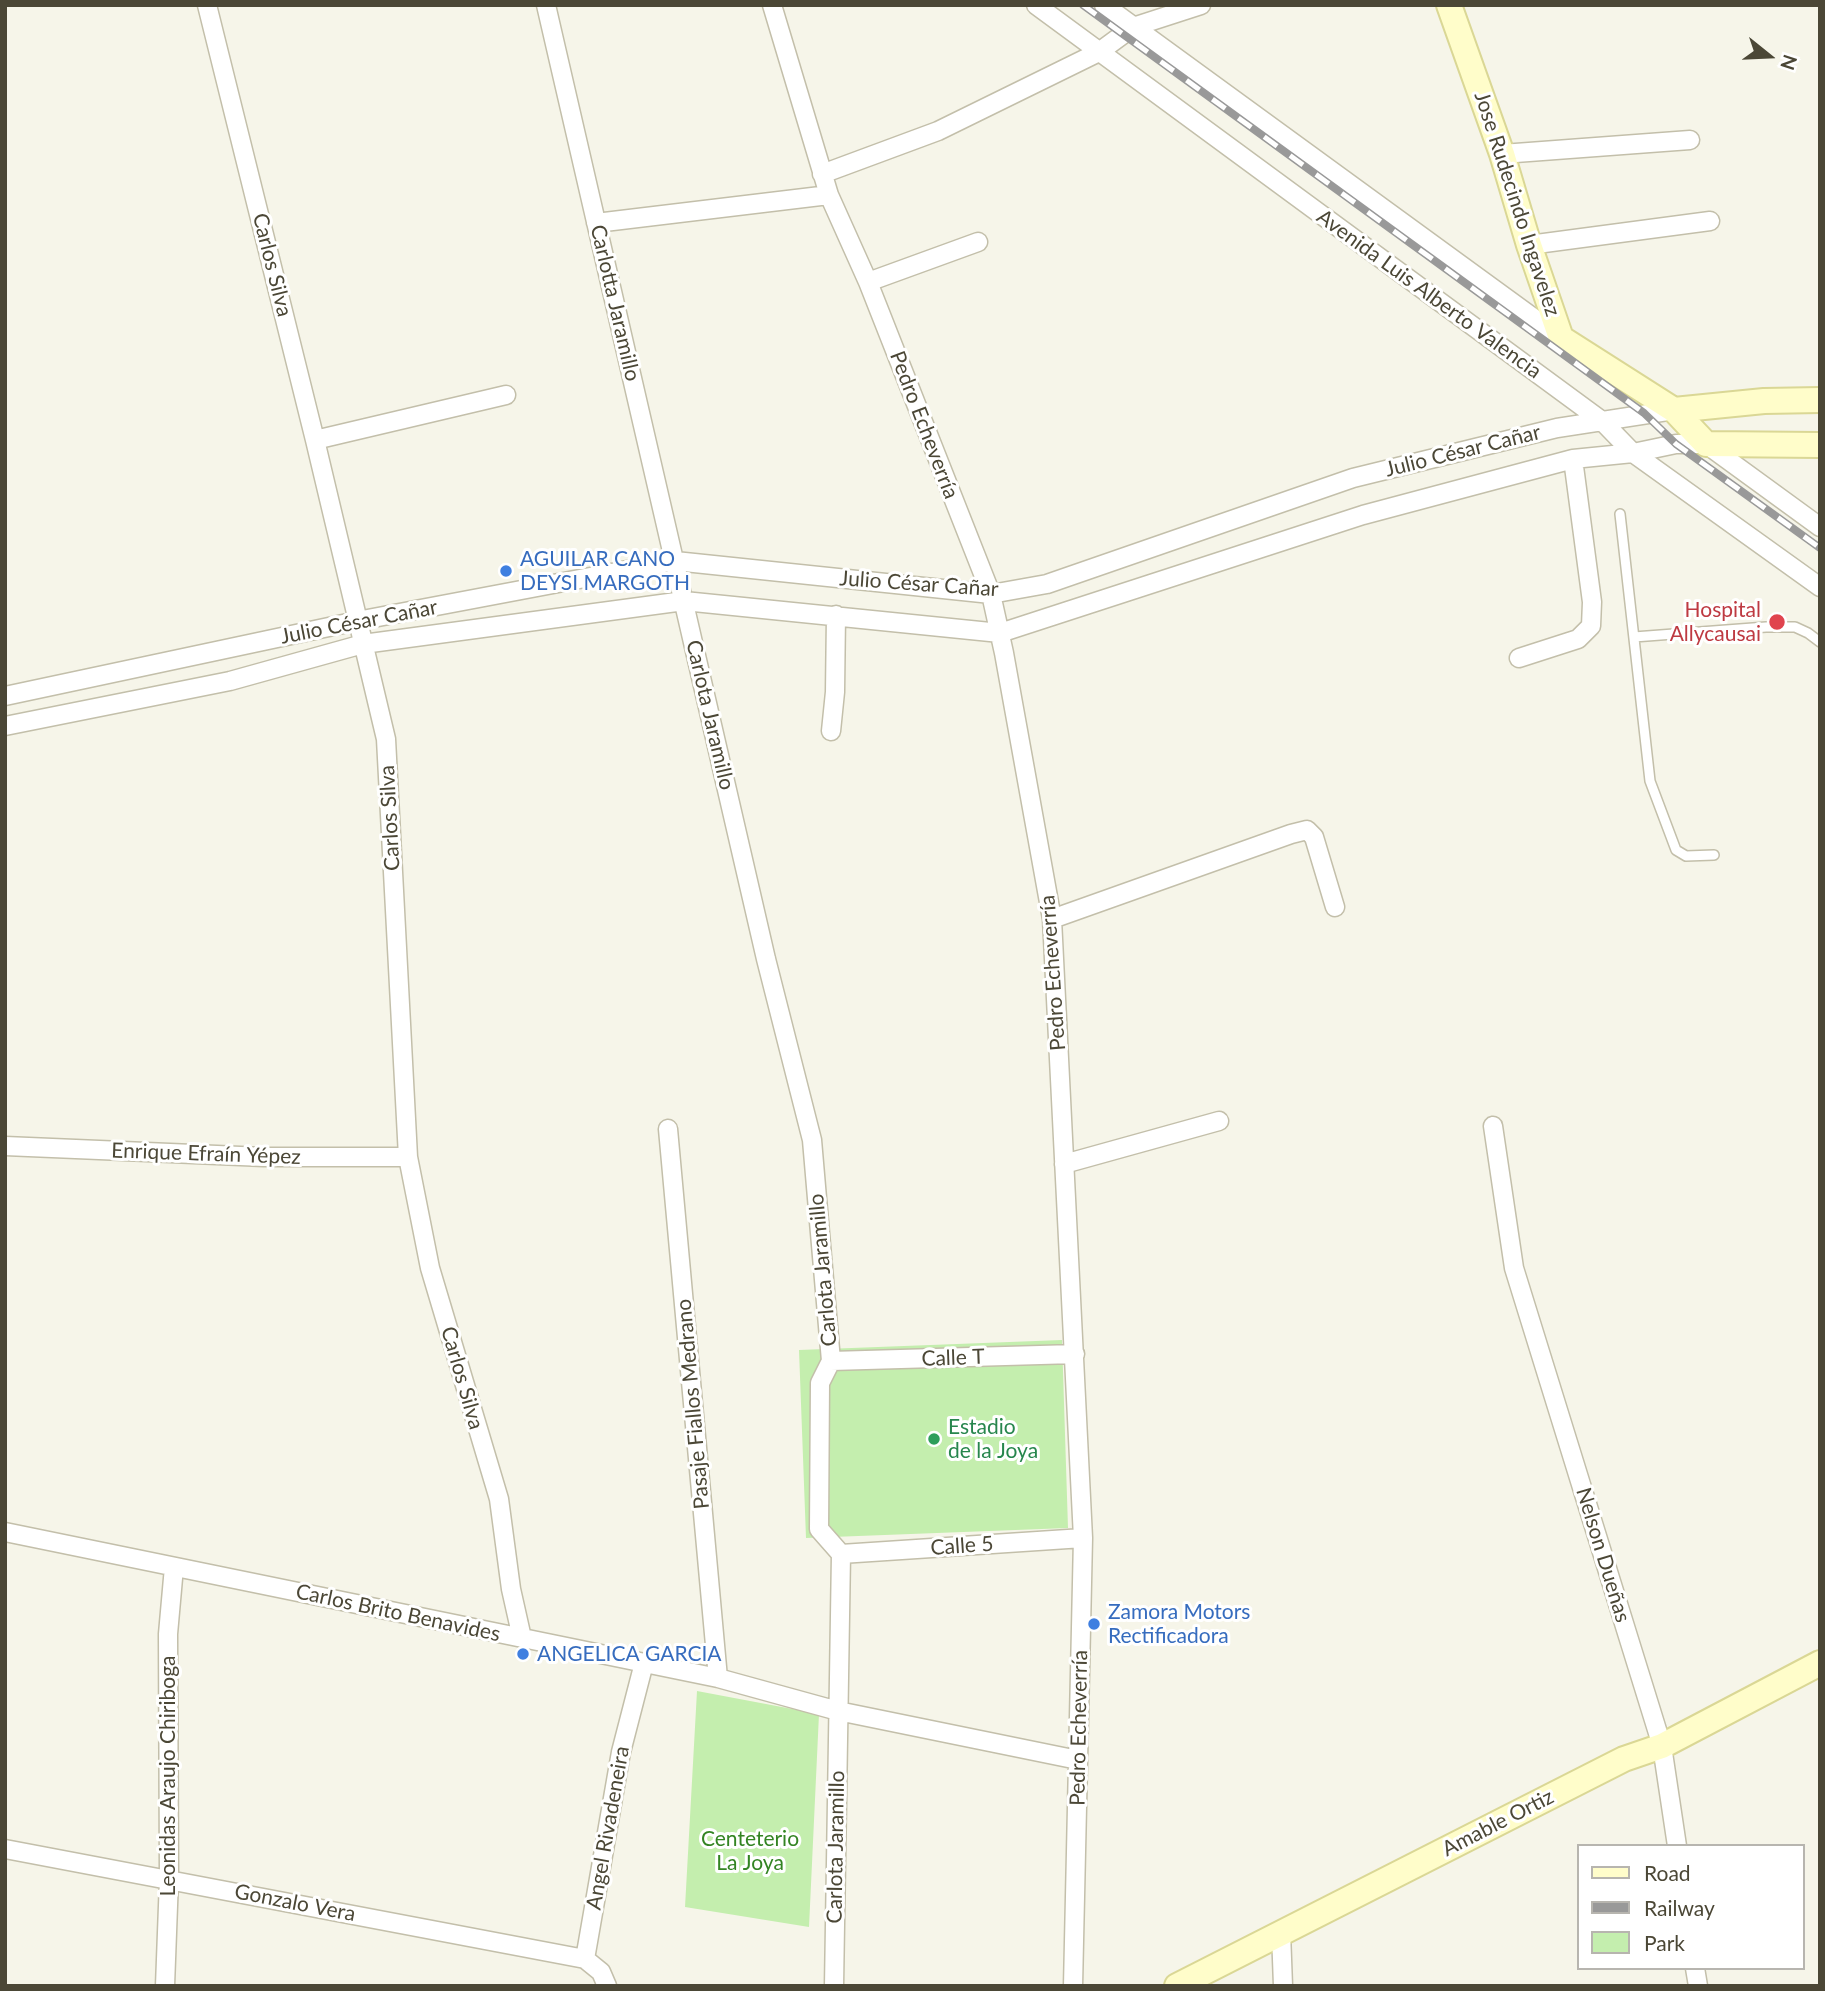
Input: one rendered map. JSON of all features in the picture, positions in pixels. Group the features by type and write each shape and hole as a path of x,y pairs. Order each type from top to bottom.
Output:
{"street":[{"name":"Carlos Silva","path":"207,5 386,739 408,1157 430,1268 499,1499 511,1589 522,1638"},
{"name":"Carlotta Jaramillo","path":"546,5 684,601"},
{"name":"Pedro Echeverría","path":"772,5 829,195 868,282 991,594 1052,919 1083,1538 1073,1986"},
{"name":"Avenida Luis Alberto Valencia","path":"1035,5 1602,421 1633,453 1820,587"},
{"path":"1104,5 1561,338"},
{"path":"822,174 938,131 1099,52 1133,27 1201,5"},
{"name":"Jose Rudecindo Ingavelez","path":"1449,5 1502,154 1561,338 1674,410 1706,444 1820,527"},
{"path":"1502,154 1690,140"},
{"path":"596,223 829,195"},
{"path":"1529,245 1710,221"},
{"path":"868,282 978,242"},
{"path":"315,440 506,395"},
{"name":"Julio César Cañar","path":"5,696 357,621 675,561 991,594 1047,584 1353,478 1557,428 1674,410 1764,401 1820,400"},
{"name":"Julio César Cañar","path":"5,726 230,681 363,644 684,601 1000,632 1363,515 1573,459 1633,453 1676,444 1820,445"},
{"path":"1519,657 1578,639 1591,625 1592,602 1573,459"},
{"name":"Carlota Jaramillo","path":"684,601 766,958 812,1140 831,1361 820,1383 819,1529 841,1554 834,1986"},
{"path":"831,731 835,692 836,615"},
{"path":"1052,919 1307,830 1314,837 1335,908"},
{"path":"1064,1164 1219,1121"},
{"name":"Nelson Dueñas","path":"1493,1126 1514,1268 1662,1746 1677,1844"},
{"name":"Pasaje Fiallos Medrano","path":"668,1129 718,1678"},
{"name":"Enrique Efraín Yépez","path":"5,1146 251,1157 408,1157"},
{"name":"Calle T","path":"831,1361 1075,1354"},
{"name":"Carlos Brito Benavides","path":"5,1532 718,1678 838,1711 1078,1760"},
{"name":"Calle 5","path":"841,1554 1083,1538"},
{"name":"Leonidas Araujo Chiriboga","path":"166,1986 169,1879 168,1634 174,1567"},
{"name":"Angel Rivadeneira","path":"584,1959 621,1752 644,1663"},
{"name":"Amable Ortiz","path":"1177,1986 1624,1759 1662,1746 1820,1663"},
{"name":"Gonzalo Vera","path":"5,1849 584,1959"},
{"path":"1281,1932 1283,1986"},
{"path":"584,1959 601,1972 607,1986"}],"lane":[{"path":"1620,514 1650,781 1674,848 1686,856 1714,855"},
{"path":"1634,637 1795,627 1820,642"}],"green space":[{"name":"Estadio de la Joya","path":"1062,1340 1068,1528 806,1538 799,1350"},
{"name":"Centeterio La Joya","path":"697,1691 819,1714 809,1927 685,1907"}],"railway":[{"path":"1083,5 1644,413 1676,444 1820,548"}],"place":[{"name":"AGUILAR CANO DEYSI MARGOTH","path":"506,571"},
{"name":"Hospital Allycausai","path":"1777,622"},
{"name":"Estadio de la Joya","path":"934,1439"},
{"name":"Zamora Motors Rectificadora","path":"1094,1624"},
{"name":"ANGELICA GARCIA","path":"523,1654"}]}
